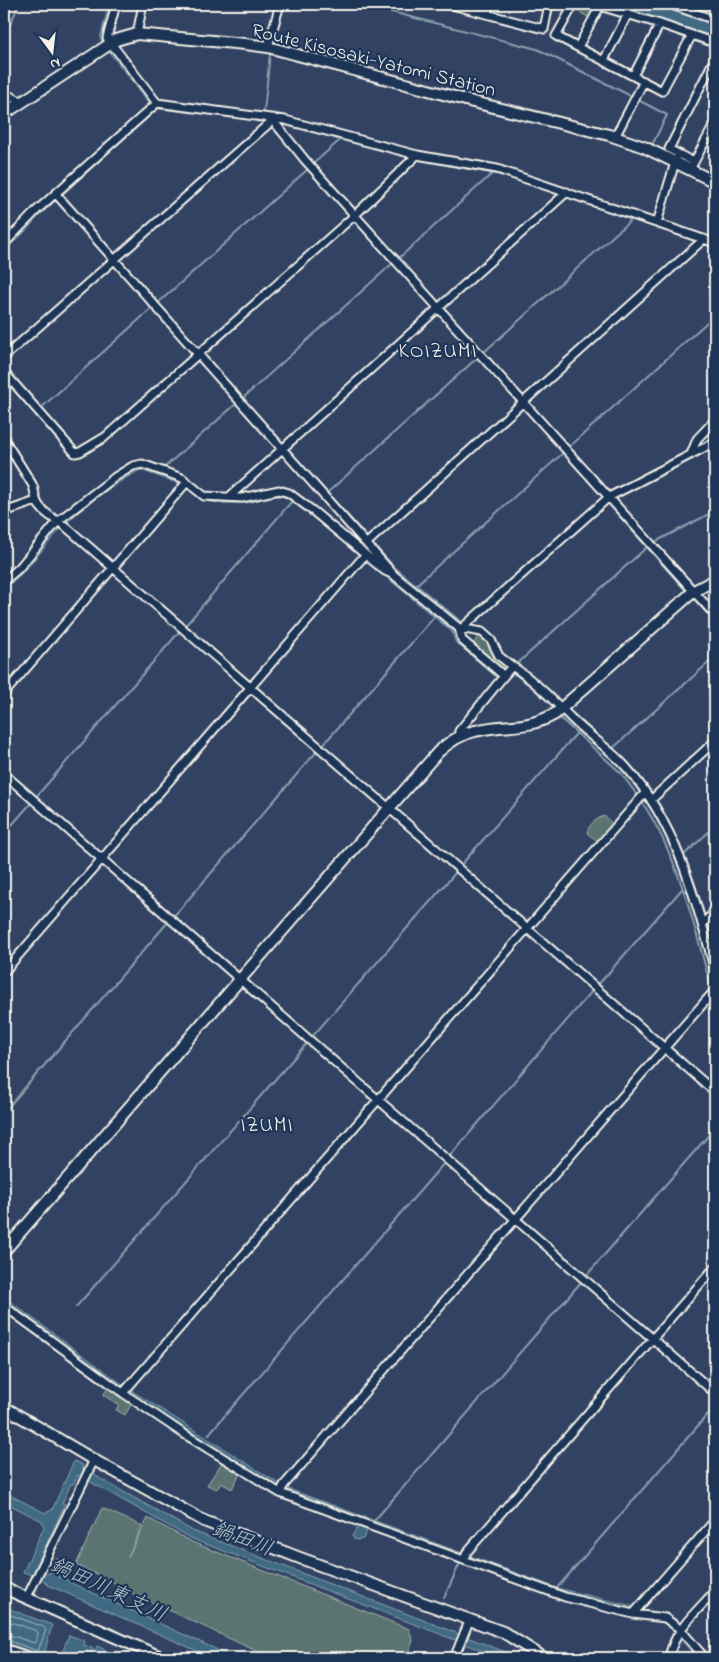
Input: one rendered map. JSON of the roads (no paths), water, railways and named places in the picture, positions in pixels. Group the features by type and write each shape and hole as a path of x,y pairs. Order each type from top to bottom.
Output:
{"street":[{"path":"116,4 107,38 108,45 154,105 272,121 415,157 497,169 565,194 657,223 703,242 715,243"},
{"path":"137,34 143,4"},
{"path":"268,47 280,4"},
{"path":"448,4 470,6 486,14 544,29 549,4"},
{"path":"486,14 489,4"},
{"path":"574,4 556,36 662,91 692,35"},
{"path":"669,4 681,6 715,20"},
{"path":"578,47 596,5 715,43"},
{"path":"604,60 628,14"},
{"path":"633,76 660,24"},
{"name":"Route Kisosaki-Yatomi Station","path":"4,114 116,40 137,34 246,44 268,47 473,102 616,137 676,158 692,166 715,182"},
{"path":"657,223 676,158 669,149 715,58"},
{"path":"616,137 644,81"},
{"path":"4,93 22,102"},
{"path":"4,244 37,210 58,196 154,105"},
{"path":"272,121 353,216 522,405 715,615"},
{"path":"4,357 272,121"},
{"path":"692,166 715,123"},
{"path":"4,372 75,453 80,452 105,437 353,216 415,157"},
{"path":"229,497 565,194"},
{"path":"58,196 395,576"},
{"path":"367,543 703,242"},
{"path":"691,454 697,439 715,420"},
{"path":"4,439 32,484 35,490 36,501 51,519 61,524 113,568 715,1092"},
{"path":"504,676 462,640 463,627 608,497 715,442"},
{"path":"4,581 61,524 115,477 139,465 182,478 204,496 242,498 274,491 284,491 302,502 385,571 395,576 463,627 482,632 491,640 499,656 529,677 572,719 626,766 651,800 672,839 694,894 715,971"},
{"path":"4,694 187,482"},
{"path":"4,512 36,501"},
{"path":"4,972 365,555"},
{"path":"4,1251 438,752 458,737 475,730 532,724 548,717 562,708 694,591 715,580"},
{"path":"458,737 459,731 512,666"},
{"path":"651,800 715,742"},
{"path":"4,774 715,1393"},
{"path":"125,1390 645,793"},
{"path":"702,924 715,912"},
{"path":"282,1489 715,990"},
{"path":"466,1557 715,1266"},
{"path":"4,1306 125,1390 181,1432 282,1489 363,1524 466,1557 565,1597 633,1614 665,1618 680,1629 705,1658"},
{"path":"4,1407 91,1464 210,1523 372,1585 470,1619 502,1632 544,1658"},
{"path":"28,1597 91,1464"},
{"path":"633,1614 715,1520"},
{"path":"4,1588 163,1658"},
{"path":"669,1658 672,1645 680,1629 715,1591"},
{"path":"454,1658 470,1619"},
{"path":"4,1648 34,1658"},
{"path":"709,1658 715,1653"}],"water":[{"path":"109,4 113,4 104,42 156,106 277,121 411,156 495,171 715,246 715,248 509,177 417,160 272,122 270,124 604,497 265,120 158,109 39,216 4,251 35,216 153,108 102,43 100,38"},
{"path":"613,4 653,4 715,25 715,37"},
{"path":"142,468 182,482 180,484 140,470 98,497 68,521 20,576 4,588 59,527 111,484"},
{"path":"4,1297 129,1389 286,1488 557,1588 632,1606 632,1608 565,1592 372,1522 367,1522 367,1531 363,1539 354,1539 352,1535 360,1525 361,1518 281,1489 127,1392 4,1301"},
{"path":"74,1461 83,1465 82,1469 95,1474 193,1531 521,1658 502,1658 190,1538 78,1475 74,1484 71,1484 62,1503 65,1504 36,1567 49,1574 56,1558 63,1562 58,1577 235,1658 213,1658 48,1585 33,1573 31,1575 23,1572 44,1527 42,1521 4,1502 4,1492 45,1513 52,1510"},
{"path":"7,1608 52,1625 43,1658 4,1644 4,1617"},
{"path":"69,1635 85,1641 84,1645 93,1648 89,1658 60,1658"},
{"path":"97,1646 123,1658 92,1658"}],"waterway":[{"path":"4,38 19,4"},
{"path":"360,4 537,49 631,96"},
{"path":"264,112 270,53"},
{"path":"638,100 667,115 652,145 672,155"},
{"path":"314,163 340,140"},
{"path":"158,303 308,169"},
{"path":"399,258 493,173"},
{"path":"61,194 115,254"},
{"path":"483,353 632,219"},
{"path":"119,259 199,349"},
{"path":"243,398 393,263"},
{"path":"41,408 152,308"},
{"path":"568,448 715,315"},
{"path":"203,354 283,443"},
{"path":"327,493 477,358"},
{"path":"165,467 237,403"},
{"path":"288,449 368,538"},
{"path":"416,585 563,453"},
{"path":"189,489 206,501 231,503 282,496 293,501 359,554"},
{"path":"185,626 292,501"},
{"path":"607,502 687,592"},
{"path":"655,542 715,511"},
{"path":"372,543 394,567 464,624"},
{"path":"518,663 647,547"},
{"path":"369,562 452,631 456,642 498,678"},
{"path":"693,598 715,622"},
{"path":"322,746 435,616"},
{"path":"35,798 180,631"},
{"path":"487,632 494,639"},
{"path":"501,652 532,675 562,703"},
{"path":"612,749 715,657"},
{"path":"503,682 513,673 555,707"},
{"path":"568,709 606,743"},
{"path":"560,718 621,773 637,795"},
{"path":"460,866 576,734"},
{"path":"173,917 318,750"},
{"path":"622,758 640,779"},
{"path":"656,800 684,857 696,886 705,917"},
{"path":"4,834 32,802"},
{"path":"642,802 655,823 676,869 711,988"},
{"path":"685,854 715,826"},
{"path":"311,1038 457,871"},
{"path":"598,985 682,889"},
{"path":"4,1112 168,922"},
{"path":"706,923 715,954"},
{"path":"449,1157 593,990"},
{"path":"76,1307 307,1043"},
{"path":"586,1276 715,1128"},
{"path":"208,1435 445,1162"},
{"path":"374,1521 582,1281"},
{"path":"557,1588 715,1406"},
{"path":"444,1598 459,1565"},
{"path":"682,1640 698,1658"},
{"path":"12,1654 24,1658"}],"district":[{"name":"KOIZUMI","path":"438,350"},
{"name":"IZUMI","path":"267,1124"}],"water label":[{"name":"鍋田川","path":"243,1538"},
{"name":"鍋田川東支川","path":"109,1589"}]}
